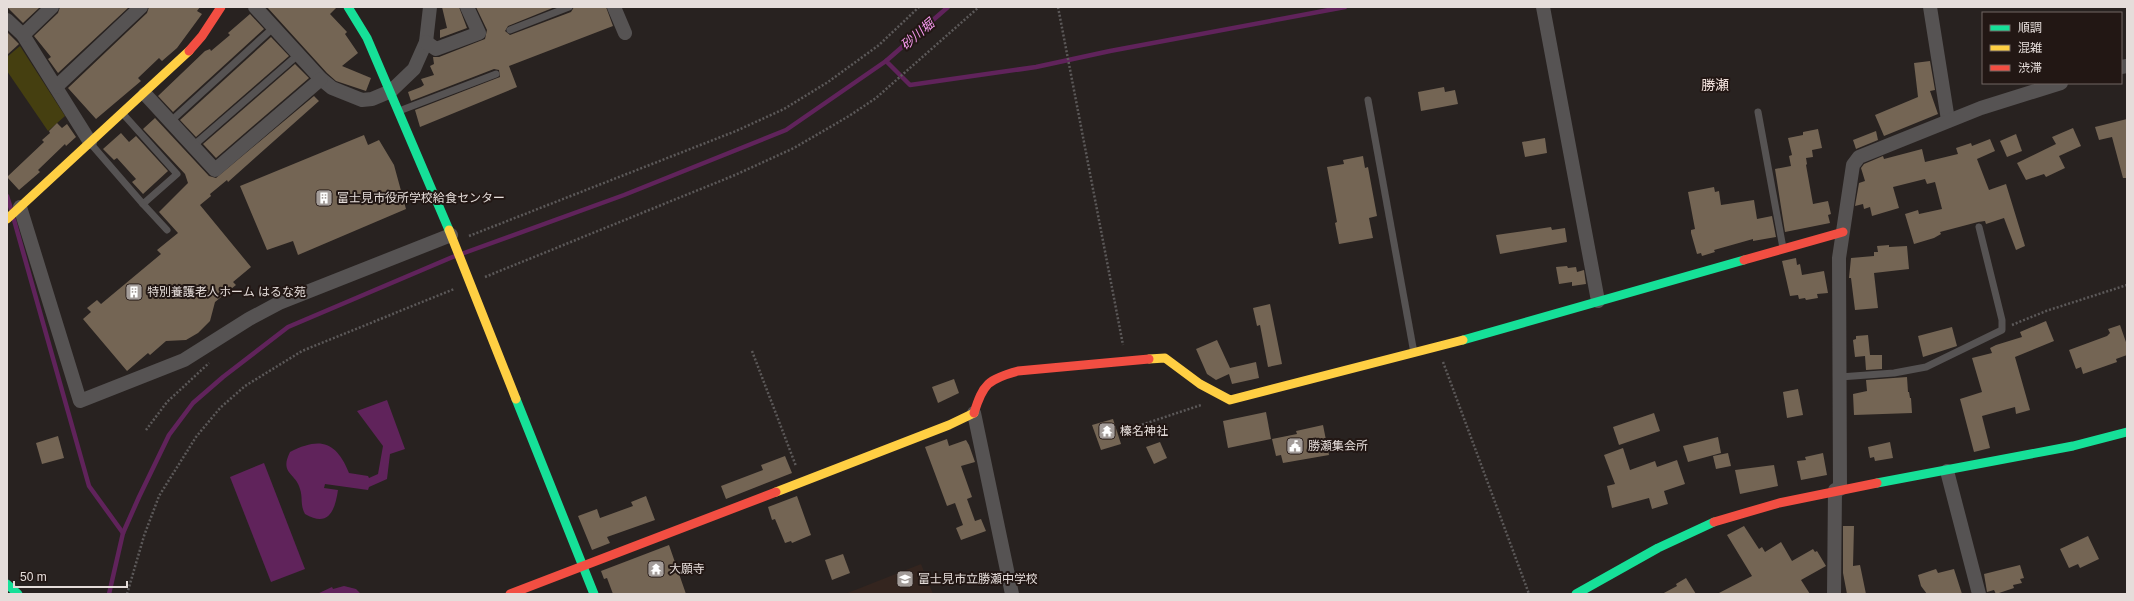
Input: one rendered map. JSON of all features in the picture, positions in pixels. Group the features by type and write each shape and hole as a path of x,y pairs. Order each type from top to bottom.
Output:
{"main road":[{"path":"7,219 185,56 202,36 221,7"},
{"path":"348,7 367,38 391,91 470,281 594,594"},
{"path":"7,230 20,207"},
{"path":"510,594 582,565 802,482 974,413 982,388 996,376 1018,370 1165,358 1223,398 1230,400 1437,348 1843,232"},
{"path":"1576,594 1679,538 1718,521 1744,512 1838,490 1947,471 2086,443 2127,432"},
{"path":"7,584 18,594"}],"street":[{"path":"22,35 52,7"},
{"path":"56,87 141,7"},
{"path":"255,7 321,79 332,88 362,100 372,100 391,91 414,69 426,42 430,7"},
{"path":"426,42 436,49 479,33 467,7"},
{"path":"614,7 625,33"},
{"path":"1543,7 1598,302"},
{"path":"1930,7 1948,120"},
{"path":"7,20 22,35 90,142"},
{"path":"145,94 214,170 321,79"},
{"path":"1834,594 1840,377 1839,258 1853,166 1859,157 1948,120 2059,84"},
{"path":"20,207 80,401 184,360 249,319 279,303 453,240"},
{"path":"974,413 1012,594"},
{"path":"1947,471 1979,594"}],"lane":[{"path":"510,30 569,7"},
{"path":"171,121 273,28"},
{"path":"193,146 298,54"},
{"path":"399,111 496,74"},
{"path":"1368,100 1414,354"},
{"path":"1758,112 1784,248"},
{"path":"122,113 177,174 143,204"},
{"path":"90,142 167,230"},
{"path":"1840,377 1894,373 1926,367 2002,330 2002,320 1979,227"}],"path":[{"path":"453,240 526,215 736,131 784,109 828,82 879,45 919,7"},
{"path":"127,594 144,536 159,496 196,437 220,408 245,386 302,350 735,175 794,148 843,120 876,98 979,7"},
{"path":"1058,7 1110,285 1127,361"},
{"path":"2002,330 2046,311 2127,285"},
{"path":"1437,348 1529,594"},
{"path":"752,350 802,482"},
{"path":"146,430 167,402 214,359"},
{"path":"1123,431 1223,398"}],"shaded area":[{"path":"20,46 65,116 48,131 7,71 7,57"},
{"path":"387,400 405,449 390,454 387,479 369,487 368,490 325,484 324,488 338,490 333,510 325,518 320,519 313,518 305,514 298,484 289,473 286,465 290,452 310,444 326,445 333,448 339,454 349,473 368,476 369,478 378,474 383,446 357,411"},
{"path":"264,463 305,569 271,582 230,477"},
{"name":"富士見市立勝瀬中学校","path":"921,564 933,594 845,594"},
{"path":"344,586 356,589 361,594 317,594 332,587 333,589"}],"building":[{"path":"7,7 40,7 23,23"},
{"path":"60,7 129,7 58,73 48,59 51,57 34,36 58,13"},
{"path":"149,7 200,7 197,11 202,14 177,48 162,61 159,58 138,78 141,81 96,119 68,88 147,13"},
{"path":"267,7 337,7 330,14 347,32 345,34 358,53 342,66 371,78 366,91 336,81"},
{"path":"442,7 459,7 467,28 440,38 440,30 447,28"},
{"path":"476,7 555,7 508,26 505,31 510,35 571,12 574,7 606,7 613,26 509,66 517,87 420,127 415,110 500,77 499,70 494,69 411,101 408,92 424,85 421,79 434,75 430,66 434,64 433,57 439,57 485,39 487,30"},
{"path":"250,14 264,29 173,112 158,96 205,51 210,49 211,51 230,35 228,33"},
{"path":"7,32 19,44 7,55"},
{"path":"271,37 289,56 196,137 180,120"},
{"path":"1930,61 1935,90 1930,91 1938,114 1884,136 1875,115 1918,97 1914,63"},
{"path":"295,64 309,78 216,158 203,144"},
{"path":"1444,87 1445,92 1455,90 1458,104 1421,111 1418,92"},
{"name":"特別養護老人ホーム はるな苑","path":"314,96 319,101 228,182 227,180 210,194 211,196 200,205 251,267 233,282 236,285 215,302 210,321 198,333 186,340 166,341 150,355 148,353 127,371 83,319 91,312 87,308 97,300 101,304 161,254 157,250 178,233 159,212 188,183 185,174 143,129 155,118 209,176 216,178"},
{"path":"2127,119 2127,178 2123,178 2112,137 2099,140 2095,127"},
{"path":"57,123 62,128 67,124 76,137 66,146 65,144 38,170 40,172 19,190 7,177 44,142 42,140 50,133 49,131"},
{"path":"2073,128 2081,146 2059,156 2065,168 2046,177 2044,174 2026,180 2017,163 2056,144 2052,137"},
{"path":"1818,129 1822,148 1812,150 1813,157 1806,158 1806,165 1813,204 1828,201 1831,214 1828,215 1830,223 1785,232 1775,169 1791,166 1789,156 1792,155 1788,138 1803,135 1803,132"},
{"path":"1876,131 1878,140 1856,149 1853,140"},
{"path":"121,133 129,142 136,136 168,171 143,194 132,182 136,179 117,158 114,160 103,149"},
{"path":"2016,134 2022,151 2007,157 2000,141"},
{"name":"富士見市役所学校給食センター","path":"364,135 368,145 379,140 394,165 406,209 298,255 293,241 267,250 240,186"},
{"path":"1545,138 1547,153 1525,157 1522,142"},
{"path":"1990,139 1995,151 1977,159 1989,190 2006,184 2025,246 2016,250 2004,218 1986,224 1985,221 1978,222 1940,232 1941,234 1934,238 1914,244 1905,214 1918,210 1919,214 1942,209 1935,182 1927,184 1925,179 1893,187 1899,208 1872,216 1870,207 1864,209 1863,204 1855,206 1859,183 1865,181 1861,168 1864,164 1883,156 1884,159 1922,149 1925,162 1958,154 1956,148 1971,143 1972,146"},
{"path":"1363,156 1365,168 1368,167 1377,216 1369,218 1373,238 1339,244 1335,223 1337,222 1327,167 1344,164 1343,160"},
{"path":"1714,187 1715,192 1719,191 1721,205 1754,200 1757,219 1772,216 1776,237 1753,241 1753,239 1714,250 1715,252 1702,256 1701,253 1697,254 1691,233 1691,230 1695,229 1688,192"},
{"path":"1551,227 1552,230 1565,228 1567,242 1500,254 1496,235"},
{"path":"1889,245 1889,247 1907,246 1909,269 1874,273 1878,308 1855,310 1851,278 1849,278 1851,258 1874,256 1874,252 1878,252 1877,246"},
{"path":"1796,258 1797,265 1800,264 1802,275 1824,271 1828,293 1817,294 1818,298 1806,300 1805,298 1799,299 1798,295 1790,296 1782,261"},
{"path":"1567,266 1568,268 1576,267 1577,272 1584,270 1586,284 1572,286 1572,282 1559,284 1556,267"},
{"path":"1270,304 1282,364 1268,367 1260,325 1257,326 1253,308"},
{"path":"2046,321 2054,341 2015,357 2030,410 2016,414 2015,407 1982,416 1990,448 1974,452 1960,399 1982,392 1972,358 1992,353 1990,348 2022,337 2020,332"},
{"path":"2120,325 2127,345 2127,355 2116,359 2117,362 2083,374 2081,367 2076,369 2069,350 2107,336 2110,333 2108,329"},
{"path":"1952,327 1957,346 1923,357 1918,336"},
{"path":"1868,335 1870,355 1882,355 1882,369 1866,370 1865,356 1855,357 1853,340 1856,339 1856,336"},
{"path":"1217,340 1230,368 1256,362 1259,378 1232,384 1229,374 1216,380 1207,374 1196,349"},
{"path":"1907,377 1912,413 1854,415 1853,394 1867,391 1866,380"},
{"path":"954,379 959,393 938,403 932,387"},
{"path":"1798,389 1803,415 1787,418 1783,392"},
{"path":"1266,412 1271,439 1228,448 1223,421"},
{"path":"1654,413 1660,431 1619,445 1613,427"},
{"path":"1113,419 1121,444 1101,450 1092,425"},
{"path":"1323,425 1329,455 1283,463 1281,455 1276,456 1272,439 1297,434 1296,431"},
{"path":"58,436 64,458 42,464 36,443"},
{"path":"1718,437 1721,453 1688,462 1683,446"},
{"path":"947,439 949,446 966,440 969,445 975,462 961,466 972,497 967,499 975,521 981,519 986,531 961,540 956,528 963,525 955,503 947,506 925,447"},
{"path":"1160,442 1167,458 1154,464 1146,447"},
{"path":"1890,442 1893,458 1875,461 1874,457 1870,458 1868,447"},
{"path":"1623,448 1630,470 1655,461 1657,467 1677,460 1685,484 1664,491 1668,504 1652,509 1649,498 1612,508 1607,486 1615,484 1604,455"},
{"path":"1728,453 1731,466 1716,469 1713,456"},
{"path":"1823,453 1827,475 1801,480 1797,461 1806,460 1805,457"},
{"path":"785,456 792,473 726,499 721,486 763,470 761,465"},
{"path":"1774,465 1778,486 1740,494 1735,470"},
{"path":"646,496 655,520 607,537 610,543 592,550 578,516 597,509 600,518 633,506 631,502"},
{"path":"797,496 811,535 792,543 791,541 785,543 775,519 772,520 768,507"},
{"path":"1744,526 1759,549 1762,547 1765,552 1781,542 1792,561 1813,549 1815,552 1817,551 1826,566 1801,580 1810,594 1717,594 1752,576 1727,535"},
{"path":"1843,526 1854,526 1853,566 1860,565 1866,594 1847,594 1843,573"},
{"path":"2088,536 2099,559 2080,568 2078,564 2069,568 2060,549"},
{"path":"669,545 686,594 613,594 607,578 604,579 601,571"},
{"path":"843,554 850,573 832,580 825,560"},
{"path":"2020,565 2024,578 2020,579 2022,583 2013,585 2014,588 1996,594 1994,590 1987,592 1984,574"},
{"path":"1936,569 1938,573 1954,569 1962,594 1927,594 1921,586 1918,575"},
{"path":"1686,578 1696,594 1662,594 1677,586 1676,584"}],"waterway":[{"name":"砂川堀","path":"464,253 624,195 786,130 886,61 948,7"},
{"path":"886,61 910,85 1036,67 1110,51 1345,7"},
{"path":"7,196 11,209"},
{"path":"14,220 89,486 123,533"},
{"path":"109,594 123,533 169,435 193,403 223,377 288,327 455,256"}],"traffic: fast":[{"path":"348,7 367,38 449,230"},
{"path":"1463,340 1744,260"},
{"path":"516,399 594,594"},
{"path":"1877,483 2073,446 2127,432"},
{"path":"1576,594 1658,548 1714,522"},
{"path":"7,584 18,594"}],"traffic: slow":[{"path":"7,219 189,51"},
{"path":"449,230 516,399"},
{"path":"1149,359 1165,358 1200,384 1230,400 1463,340"},
{"path":"776,492 949,425 974,413"}],"traffic: jam":[{"path":"189,51 202,36 221,7"},
{"path":"1744,260 1843,232"},
{"path":"974,413 980,395 988,384 993,380 1008,374 1018,371 1149,359"},
{"path":"1714,522 1779,503 1877,483"},
{"path":"510,594 776,492"}],"place":[{"name":"富士見市役所学校給食センター","path":"324,198"},
{"name":"特別養護老人ホーム はるな苑","path":"134,292"},
{"name":"榛名神社","path":"1107,431"},
{"name":"勝瀬集会所","path":"1295,446"},
{"name":"大願寺","path":"656,569"},
{"name":"富士見市立勝瀬中学校","path":"905,579"}],"district":[{"name":"勝瀬","path":"1715,85"}]}
